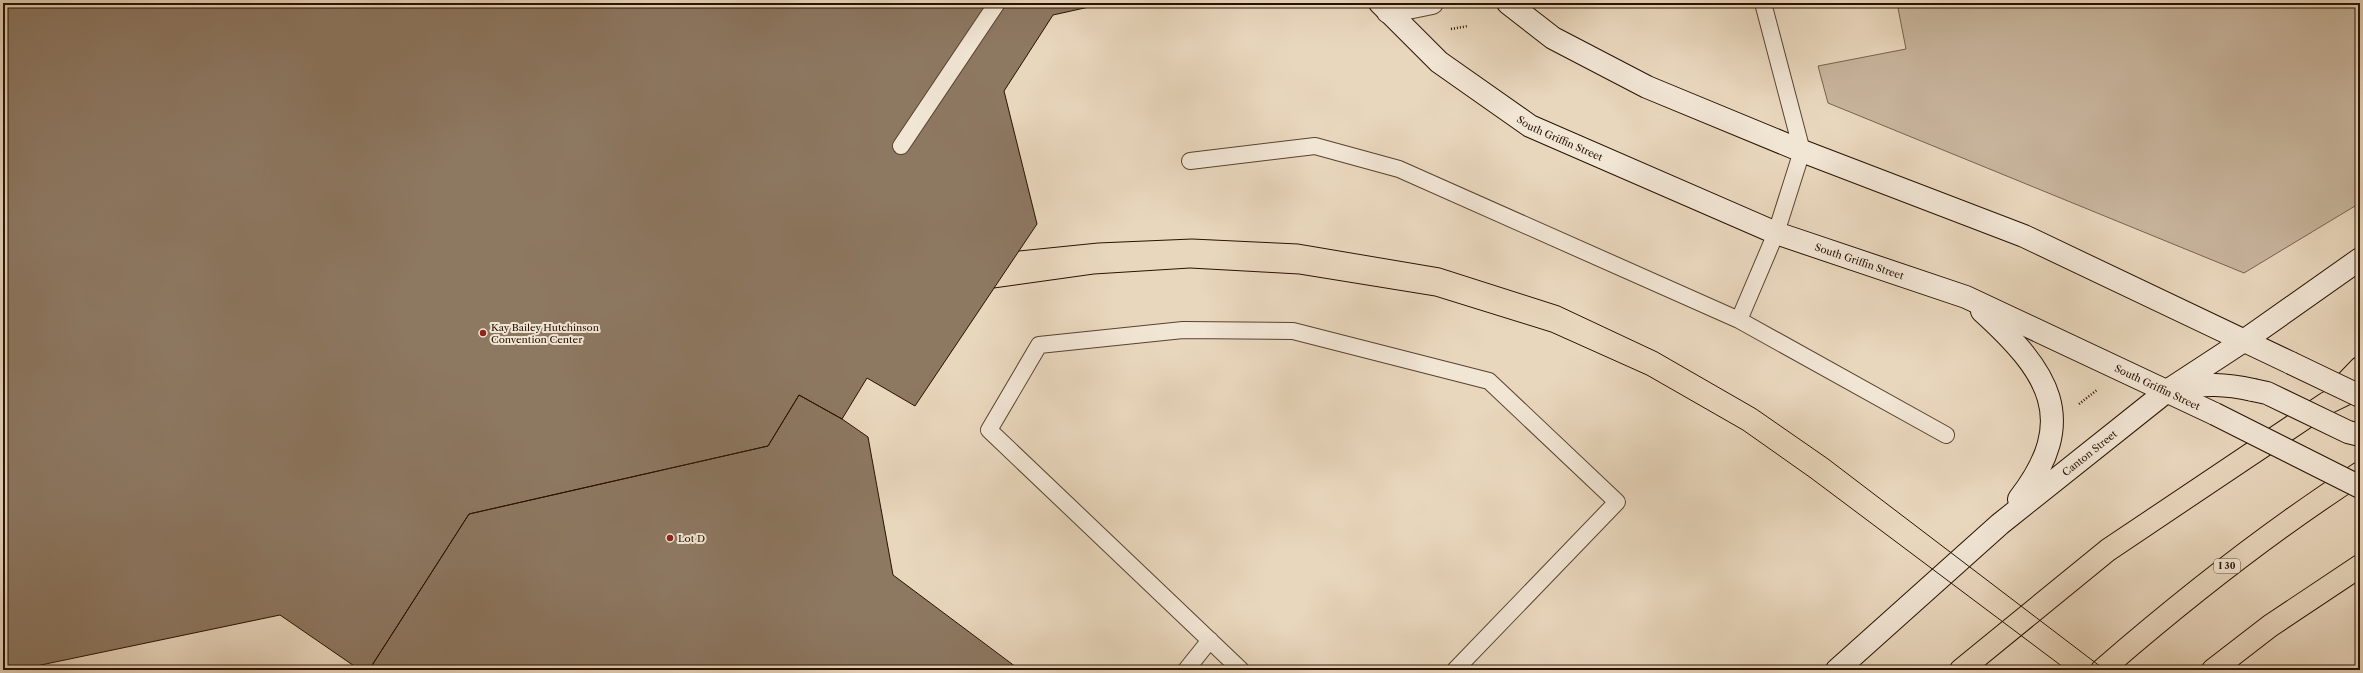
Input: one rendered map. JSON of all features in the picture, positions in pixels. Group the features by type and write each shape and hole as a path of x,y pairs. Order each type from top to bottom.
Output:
{"highway":[{"path":"2326,403 2360,368"},
{"path":"1961,670 2108,550 2326,403 2360,387"},
{"name":"I 30","path":"2102,670 2192,592 2299,512 2360,473"},
{"path":"2213,670 2270,626 2360,566"}],"main road":[{"path":"1384,8 1432,3"},
{"path":"1508,3 1552,38 1641,83 1802,151 2024,236 2360,396"},
{"name":"South Griffin Street","path":"1384,8 1439,62 1530,126 1776,233 1966,297 2215,414 2360,487"},
{"name":"Canton Street","path":"1837,670 2000,524 2167,391 2245,340 2360,259"},
{"path":"1966,297 2011,338 2036,369 2053,411 2051,443 2034,480 2000,524"},
{"path":"2167,391 2200,384 2230,384 2267,393 2348,432 2360,434"}],"lane":[{"path":"901,146 997,3"},
{"path":"1739,320 1776,233 1802,151 1763,3"},
{"path":"1190,161 1315,146 1399,169 1739,320 1946,435"},
{"path":"1241,670 989,430 1039,345 1183,330 1292,331 1489,381 1617,502 1455,670"},
{"path":"1186,670 1210,640"}],"path":[{"path":"1451,29 1468,26"},
{"path":"2073,408 2104,386"}],"shaded area":[{"path":"1897,3 2360,3 2360,203 2244,273 1828,103 1818,66 1906,49"}],"building":[{"name":"Kay Bailey Hutchinson Convention Center","path":"3,3 1107,3 1053,15 1004,91 1037,224 915,406 867,378 842,419 799,395 768,446 469,514 369,670 360,670 280,615 17,670 3,670"},
{"name":"Lot D","path":"799,395 842,419 868,437 893,575 1020,670 369,670 469,514 768,446"}],"tram line":[{"path":"1019,251 1098,243 1192,239 1298,244 1440,268 1559,306 1657,352 1756,409 1828,459 2105,670"},
{"path":"994,288 1094,274 1190,268 1299,274 1435,296 1551,332 1647,375 1743,430 1811,478 2067,670"}],"place":[{"name":"Kay Bailey Hutchinson Convention Center","path":"483,333"},
{"name":"Lot D","path":"670,538"}]}
